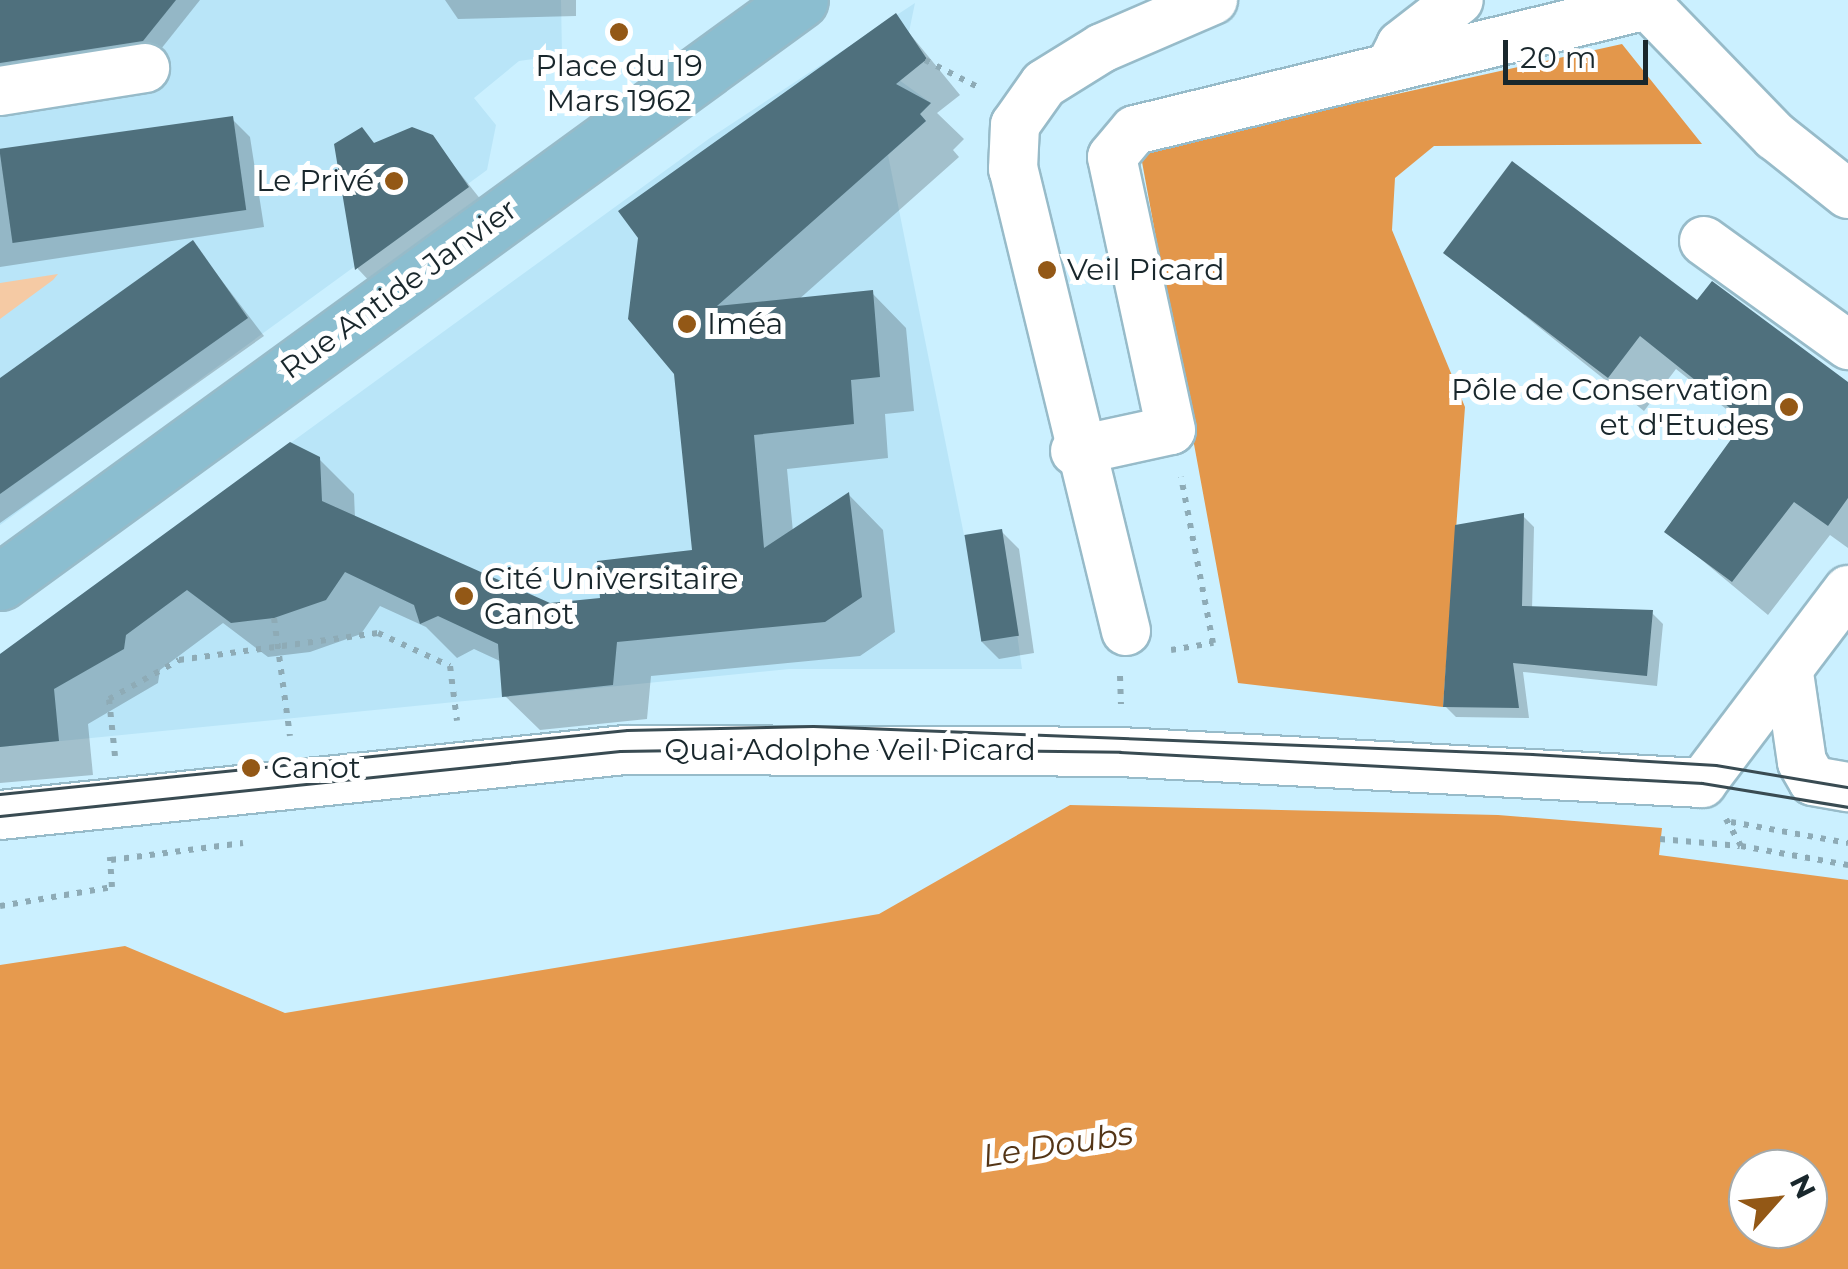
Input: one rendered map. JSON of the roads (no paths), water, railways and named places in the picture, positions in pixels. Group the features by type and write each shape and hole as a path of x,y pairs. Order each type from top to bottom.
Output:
{"main road":[{"name":"Rue Antide Janvier","path":"0,582 798,5"}],"street":[{"path":"1123,644 1013,169 1022,109 1102,48 1213,0"},
{"path":"1390,67 1401,45 1459,0"},
{"path":"1075,450 1172,430 1112,157 1135,130 1645,2 1775,136 1848,194"},
{"path":"0,91 145,68"},
{"path":"1704,241 1848,345"},
{"path":"1831,784 1791,732 1790,673 1848,590"},
{"name":"Quai Adolphe Veil Picard","path":"0,814 625,750 1120,752 1712,808 1790,673"}],"water":[{"name":"Le Doubs","path":"1070,805 1498,815 1662,828 1659,855 1848,880 1848,1269 0,1269 0,965 125,946 285,1013 879,914"}],"tram line":[{"path":"0,794 627,730 813,726 1532,754 1716,765 1848,787"},
{"path":"0,816 620,751 814,748 1120,752 1702,783 1848,807"}],"place":[{"name":"Place du 19 Mars 1962","path":"619,32"},
{"name":"Le Privé","path":"394,181"},
{"name":"Veil Picard","path":"1047,270"},
{"name":"Iméa","path":"687,324"},
{"name":"Pôle de Conservation et d'Etudes","path":"1789,407"},
{"name":"Cité Universitaire Canot","path":"464,596"},
{"name":"Canot","path":"251,768"}]}
